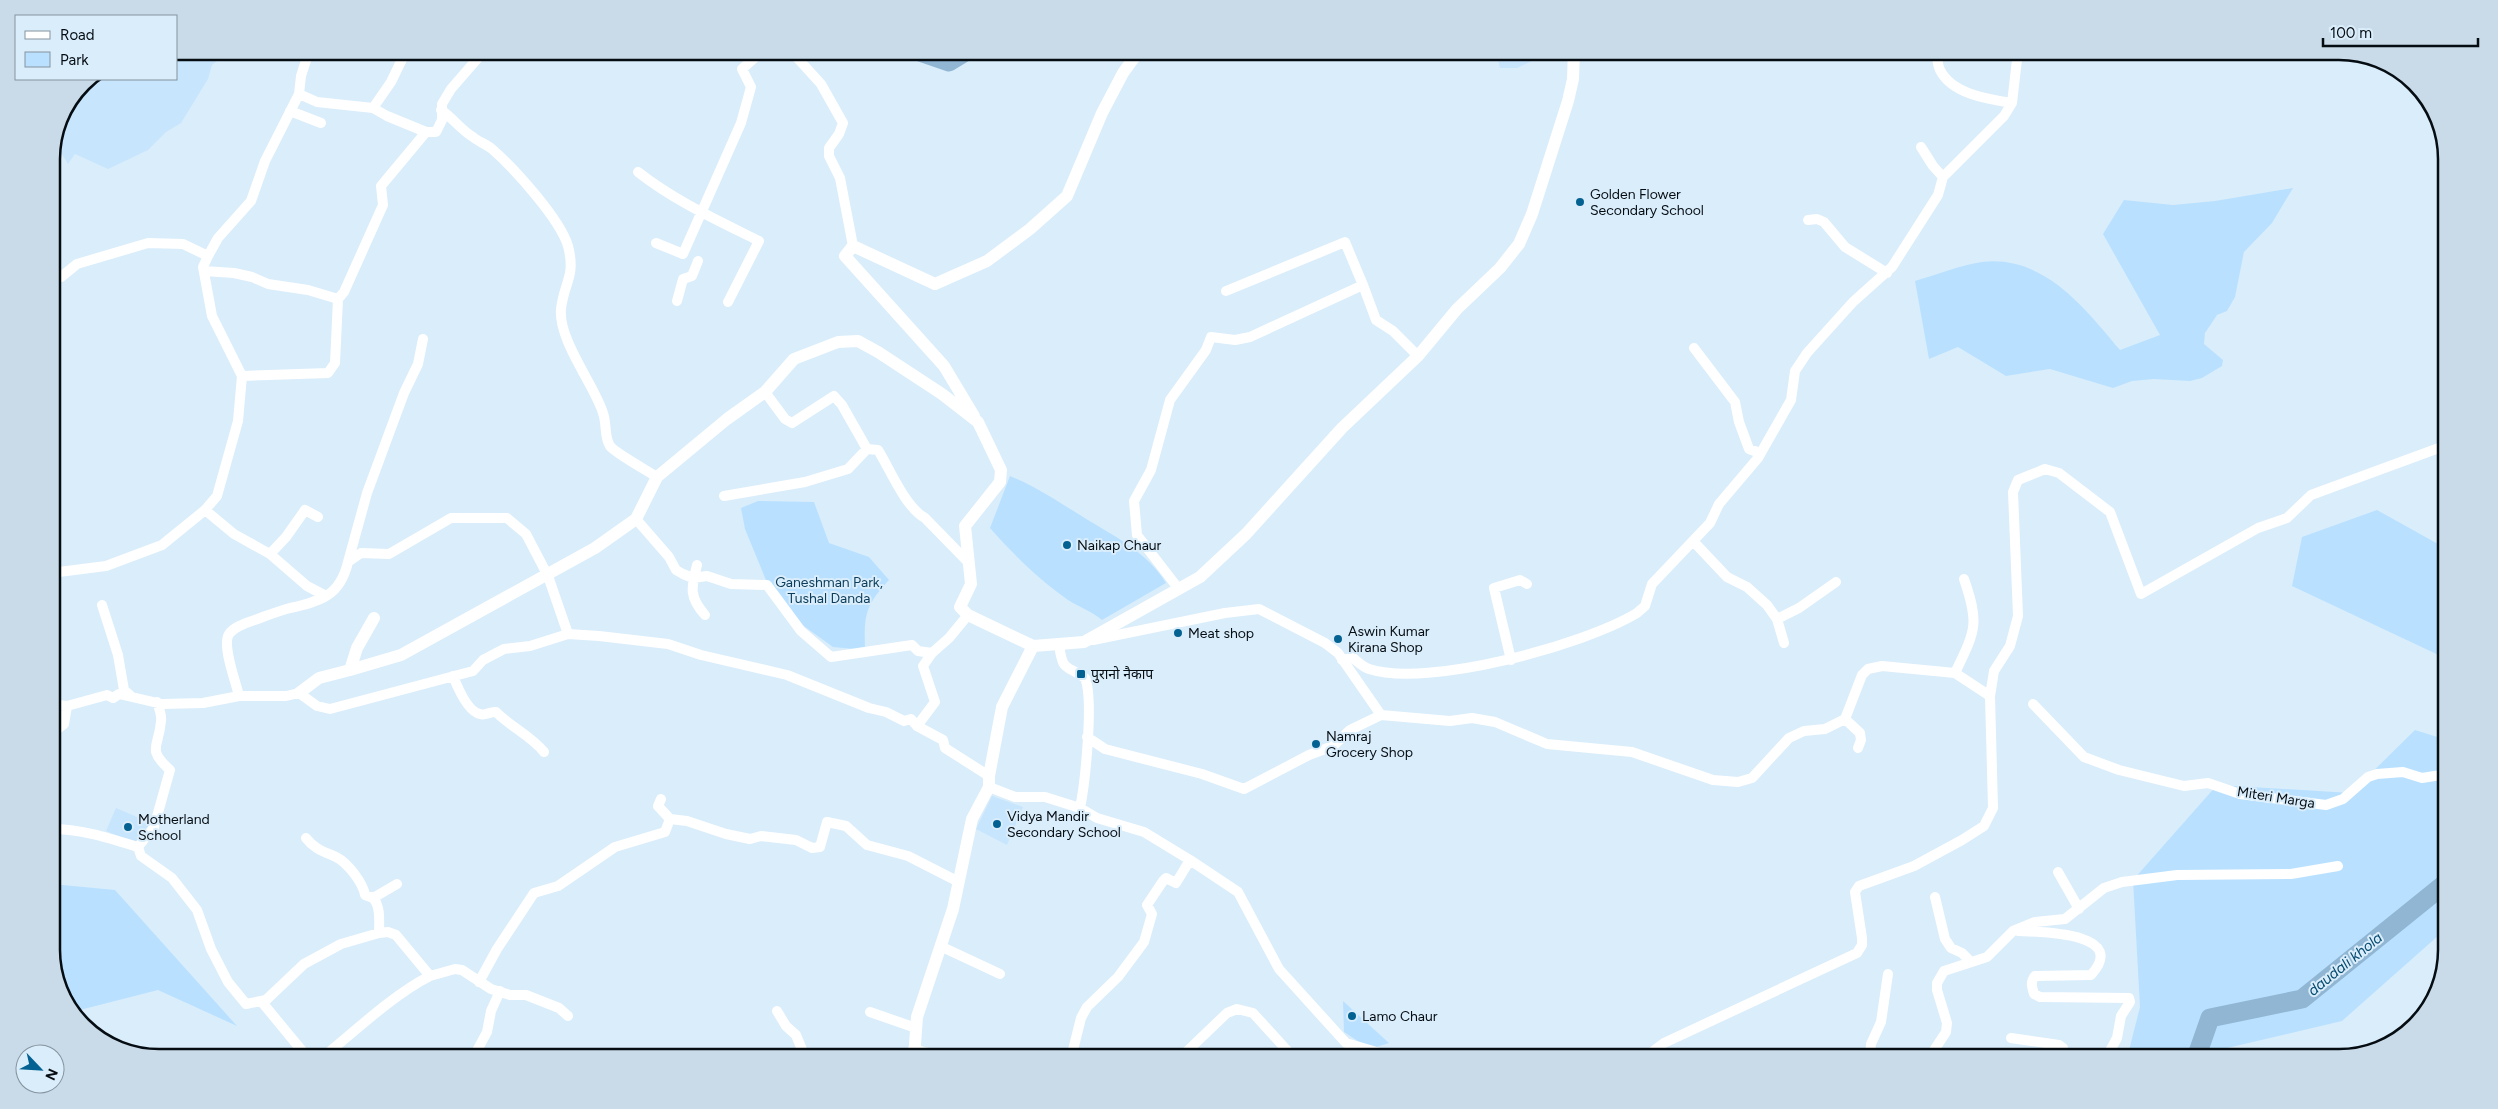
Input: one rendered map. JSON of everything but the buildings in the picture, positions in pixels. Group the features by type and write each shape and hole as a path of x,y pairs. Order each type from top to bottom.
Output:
{"street":[{"path":"60,572 106,566 162,545 205,510 217,496 238,421 242,376 212,316 204,271 208,256 218,238 251,201 265,162 300,94 301,76 306,60"},
{"path":"373,108 391,82 402,60"},
{"path":"300,94 317,102 373,108 387,116 426,132 436,132 442,120 442,104 451,89 476,60"},
{"path":"683,254 740,123 751,88 742,68 751,60"},
{"path":"799,60 821,84 843,123 839,134 829,148 829,156 840,178 853,246 845,256 847,262 922,339 944,366 978,422 1001,470 1000,482 965,526 971,584 960,607 968,616 1033,646 1084,642 1225,613 1259,609 1326,643 1342,660 1381,715"},
{"path":"853,246 935,284 987,260 1030,229 1067,196 1102,113 1123,73 1133,60"},
{"path":"1084,642 1200,577 1246,534 1342,428 1418,356 1457,309 1500,268 1519,244 1531,217 1568,101 1573,60"},
{"path":"1937,60 1938,68 1944,78 1956,87 1981,97 2012,103"},
{"path":"1342,660 1353,658 1368,668 1396,673 1460,668 1511,660 1571,642 1637,614 1645,606 1652,584 1710,522 1719,504 1760,452 1792,400 1795,371 1807,353 1853,302 1887,273 1938,195 1943,177 2004,116 2012,103 2017,60"},
{"path":"441,110 456,120 472,137 492,149 523,178 560,231 567,245 572,272 561,310 564,326 582,373 603,413 607,440 611,448 657,477"},
{"path":"290,111 320,123"},
{"path":"242,376 328,373 335,363 338,299 344,292 383,205 381,186 426,132"},
{"path":"1921,147 1933,166 1943,177"},
{"path":"638,172 669,194 700,212 759,240 728,302"},
{"path":"1808,220 1817,219 1824,222 1845,247 1887,273"},
{"path":"60,277 77,264 148,242 183,244 208,256"},
{"path":"1226,291 1345,242 1364,285 1376,320 1393,331 1418,356"},
{"path":"656,244 702,262 692,276 683,279 678,301"},
{"path":"204,271 234,273 252,277 268,284 308,290 338,299"},
{"path":"1178,588 1137,535 1134,501 1151,470 1170,400 1206,350 1210,337 1235,340 1250,336 1364,285"},
{"path":"240,696 227,646 228,635 232,630 263,617 312,604 326,596 339,585 345,574 367,493 404,393 418,364 423,339"},
{"path":"60,705 67,706 107,695 114,698 119,694 157,702 203,703 240,696 286,696 299,693 319,678 401,655 466,617 548,576 555,569 595,548 636,520 657,477 727,419 765,392 794,359 823,346 838,342 858,341 942,394 978,422"},
{"path":"1694,348 1735,402 1739,422 1749,449 1760,452"},
{"path":"765,392 785,419 792,423 834,396 842,405 867,449"},
{"path":"1656,1049 1664,1043 1857,953 1862,945 1855,892 1859,886 1914,866 1984,826 1993,808 1990,696 1994,671 2010,646 2018,616 2013,492 2018,480 2045,469 2059,473 2110,512 2141,594 2258,528 2287,518 2311,496 2438,448"},
{"path":"867,449 878,450 898,485 919,514 968,561"},
{"path":"724,496 805,482 848,469 867,449"},
{"path":"205,510 234,534 270,554 307,586 326,596"},
{"path":"270,554 286,537 305,510 318,517"},
{"path":"348,562 361,554 390,554 410,540 451,518 507,518 526,534 548,576 568,634"},
{"path":"636,520 669,557 676,570 693,578 703,576 731,584 767,585 801,631 831,657 912,645 918,652 932,653"},
{"path":"1693,541 1718,569 1727,577 1748,587 1778,619 1784,643"},
{"path":"697,565 693,578 693,601 705,615"},
{"path":"1955,673 1970,640 1975,618 1964,579"},
{"path":"1511,660 1494,588 1520,580 1527,584"},
{"path":"1778,619 1799,608 1836,582"},
{"path":"102,605 114,640 124,690 132,697"},
{"path":"917,726 935,702 923,666 932,653 968,616"},
{"path":"350,670 357,648 374,618"},
{"path":"299,693 317,706 330,710 473,671 483,660 504,649 530,646 568,634 668,644 701,655 779,673 869,708 886,712 904,720 911,720 917,726 943,740 945,748 989,781 1015,797 1045,797 1080,808 1097,818 1144,832 1190,860 1238,892 1279,969 1346,1043 1366,1049"},
{"path":"1058,645 1061,662 1067,669 1085,678 1088,684 1089,721 1080,808"},
{"path":"914,1049 916,1028 925,988 953,909 957,881 972,820 989,781 1002,707 1033,646"},
{"path":"1087,737 1105,749 1202,774 1244,789 1309,755 1334,746 1350,730 1381,715 1450,722 1472,718 1495,722 1547,744 1632,752 1713,780 1738,782 1752,778 1789,738 1804,731 1825,729 1844,719 1862,676 1868,669 1882,666 1955,673 1990,696"},
{"path":"453,676 460,695 476,712 483,715 489,712 496,712 513,728 534,740 544,752"},
{"path":"138,847 154,827 170,770 158,760 155,749 162,720 157,702"},
{"name":"Miteri Marga","path":"2033,704 2084,757 2119,770 2184,786 2208,782 2240,794 2326,806 2343,799 2368,778 2377,774 2403,772 2422,778 2438,775"},
{"path":"60,727 64,724 67,706"},
{"path":"1844,719 1860,733 1861,740 1858,748"},
{"path":"661,799 658,806 670,819 687,821 750,839 761,836 796,840 812,848 820,847 827,822 846,826 867,845 908,856 957,881"},
{"path":"479,982 497,948 534,893 558,886 615,847 634,841 654,838 665,832 670,819"},
{"path":"60,828 91,833 138,847"},
{"path":"306,838 317,848 337,858 344,864 359,882 366,895 376,901 379,933"},
{"path":"138,847 141,856 172,878 197,910 210,949 228,982 246,1004 266,1000 304,964 341,944 379,933 388,932 396,935 430,976"},
{"path":"1073,1049 1081,1018 1087,1007 1118,978 1144,942 1152,914 1147,905 1166,878 1176,883 1190,860"},
{"path":"1935,1049 1946,1032 1948,1023 1937,983 1944,971 1987,957 2013,931 2035,922 2065,919 2104,888 2122,882 2177,875 2290,874 2338,866"},
{"path":"2058,872 2079,909"},
{"path":"373,898 397,884"},
{"path":"1935,897 1950,948 1962,953 1971,962"},
{"path":"2013,931 2049,932 2081,937 2097,947 2100,953 2097,968 2091,975 2035,976 2032,980 2032,986 2034,994 2040,997 2129,998 2130,1002 2121,1016 2117,1038 2111,1049"},
{"path":"940,946 1000,974"},
{"path":"333,1049 381,1009 418,982 430,976 455,969 462,970 479,982 510,995 526,995 559,1008 568,1016"},
{"path":"1871,1049 1881,1022 1888,974"},
{"path":"478,1049 487,1032 491,1012 500,991"},
{"path":"261,1001 301,1049"},
{"path":"1189,1049 1227,1013 1237,1009 1253,1014 1286,1049"},
{"path":"777,1011 786,1026 796,1034 802,1049"},
{"path":"870,1012 916,1028"},
{"path":"2011,1038 2059,1045 2063,1049"}],"shaded area":[{"path":"178,60 218,60 212,65 208,79 181,123 166,132 148,150 108,169 75,154 68,164 60,151 63,133 70,115 80,99 100,80 178,80"},
{"path":"1498,60 1534,60 1517,68 1500,68"},
{"name":"Vidya Mandir Secondary School","path":"992,796 1023,807 1007,845 976,829"},
{"name":"Motherland School","path":"116,808 151,823 140,845 106,831"}],"green space":[{"path":"2293,188 2272,223 2244,252 2235,297 2227,311 2217,315 2205,333 2204,344 2223,360 2222,366 2202,378 2190,381 2154,379 2132,381 2113,388 2050,369 2006,376 1958,347 1929,359 1915,281 1974,263 2004,262 2025,267 2043,275 2061,287 2092,317 2120,350 2160,335 2103,234 2124,200 2173,205 2215,201"},
{"name":"Naikap Chaur","path":"1010,476 1046,494 1127,544 1158,571 1166,583 1102,620 1068,600 1027,566 990,528"},
{"name":"Ganeshman Park, Tushal Danda","path":"758,501 814,502 829,543 869,557 889,580 875,597 868,612 865,628 865,650 833,647 801,624 768,585 745,529 741,508"},
{"path":"2377,510 2438,544 2438,655 2292,586 2302,537"},
{"path":"2415,730 2438,737 2438,936 2342,1021 2223,1049 2129,1049 2140,1007 2133,880 2217,785 2351,793"},
{"path":"60,885 115,890 237,1026 158,990 80,1010 73,1000 63,976 60,957"},
{"name":"Lamo Chaur","path":"1343,1001 1389,1043 1370,1049 1344,1032"}],"waterway":[{"path":"943,60 949,62 952,60"},
{"name":"daudali khola","path":"2199,1049 2210,1018 2302,999 2438,889"}],"place":[{"name":"Golden Flower Secondary School","path":"1580,202"},
{"name":"Naikap Chaur","path":"1067,545"},
{"name":"Meat shop","path":"1178,633"},
{"name":"Aswin Kumar Kirana Shop","path":"1338,639"},
{"name":"पुरानो नैकाप","path":"1081,674"},
{"name":"Namraj Grocery Shop","path":"1316,744"},
{"name":"Vidya Mandir Secondary School","path":"997,824"},
{"name":"Motherland School","path":"128,827"},
{"name":"Lamo Chaur","path":"1352,1016"}]}
